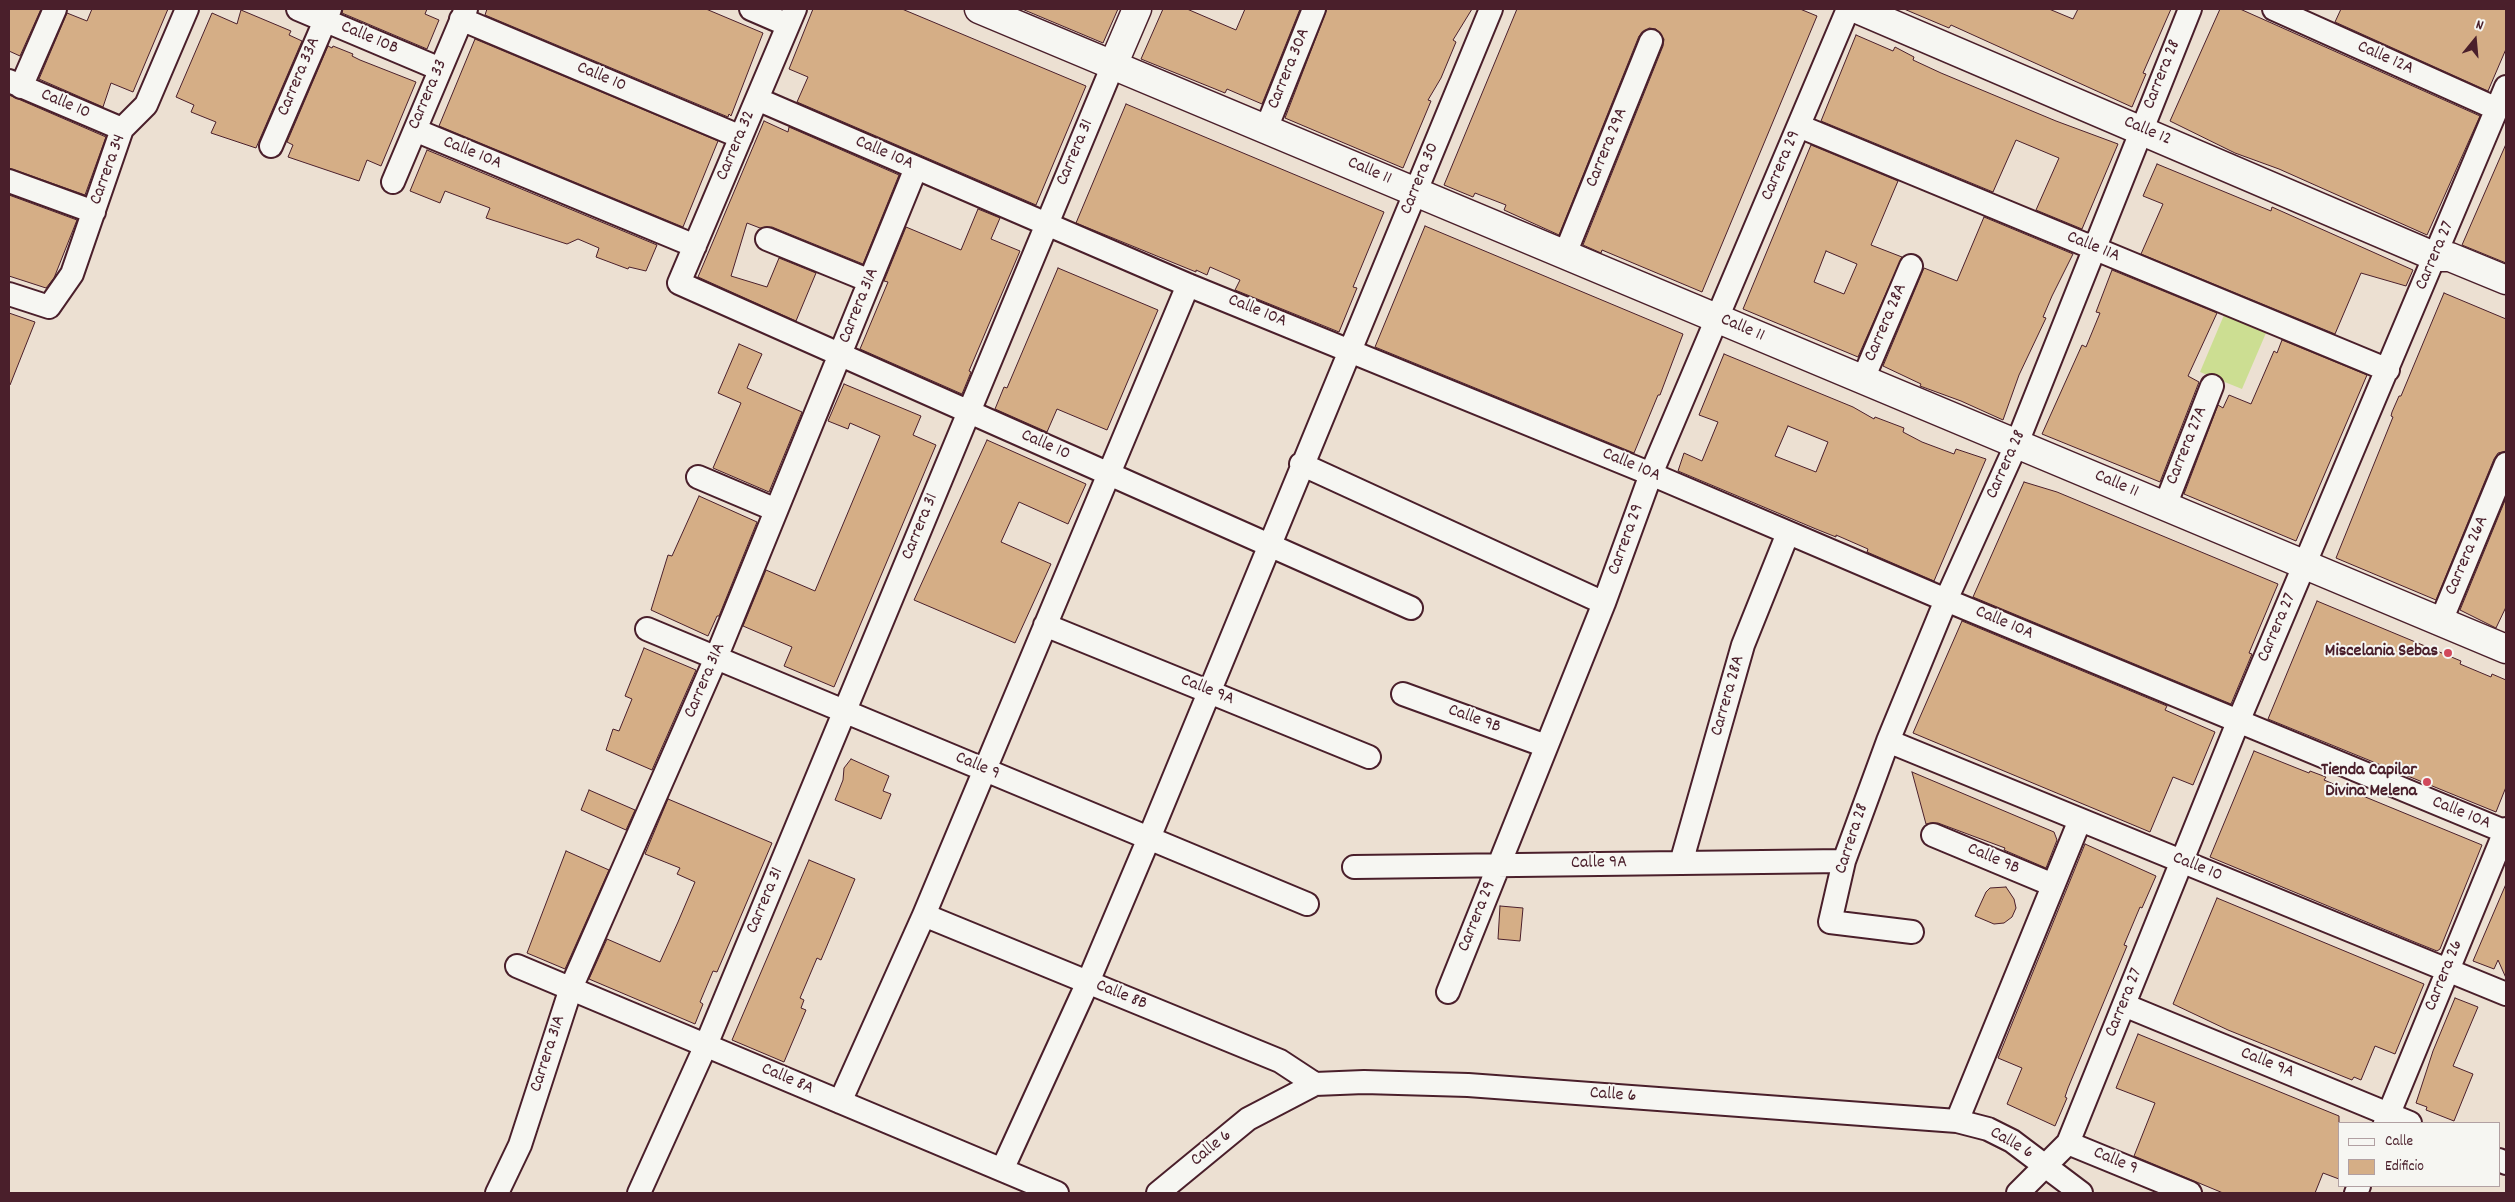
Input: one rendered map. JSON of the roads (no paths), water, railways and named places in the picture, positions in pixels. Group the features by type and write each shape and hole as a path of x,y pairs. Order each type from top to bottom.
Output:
{"street":[{"path":"15,84 54,9"},
{"name":"Carrera 34","path":"9,294 49,307 72,274 122,129 146,105 187,9"},
{"name":"Calle 10B","path":"298,9 327,14 440,69"},
{"path":"751,9 792,17"},
{"name":"Calle 11","path":"978,9 2506,649"},
{"name":"Carrera 31","path":"639,1193 706,1045 1137,9"},
{"name":"Carrera 30A","path":"1266,129 1314,9"},
{"name":"Carrera 30","path":"1002,1170 1088,982 1491,9"},
{"name":"Carrera 29","path":"1448,992 1604,603 1651,474 1848,9"},
{"name":"Calle 12","path":"1858,9 2436,257 2450,257 2506,280"},
{"name":"Carrera 28","path":"1912,932 1830,922 1844,861 1888,741 1946,600 2017,444 2190,9"},
{"name":"Calle 12A","path":"2274,9 2496,109"},
{"name":"Carrera 33A","path":"271,146 327,14"},
{"name":"Calle 10","path":"464,14 741,137"},
{"name":"Carrera 33","path":"393,182 464,14"},
{"name":"Carrera 32","path":"680,284 792,17"},
{"name":"Carrera 29A","path":"1565,254 1652,41"},
{"name":"Calle 10","path":"15,84 122,129"},
{"name":"Carrera 27","path":"2018,1193 2068,1142 2238,722 2436,257 2506,87"},
{"name":"Calle 10A","path":"757,99 1188,285 1349,349 1651,474 2238,722 2506,831"},
{"name":"Calle 11A","path":"1799,126 2388,370"},
{"name":"Calle 10A","path":"415,130 695,246"},
{"name":"Carrera 31A","path":"497,1193 520,1145 570,988 716,658 916,168"},
{"path":"9,181 94,212"},
{"path":"767,239 870,281"},
{"name":"Calle 12","path":"2436,257 2444,272 2506,299"},
{"name":"Carrera 28A","path":"1863,379 1912,266"},
{"name":"Calle 10","path":"680,284 1410,608"},
{"path":"840,1102 924,915 983,769 1188,285"},
{"name":"Carrera 27A","path":"2165,506 2212,386"},
{"path":"1301,464 1604,603"},
{"name":"Carrera 26A","path":"2441,621 2506,464"},
{"path":"698,477 776,510"},
{"name":"Carrera 28A","path":"1681,863 1743,645 1788,533"},
{"name":"Calle 9A","path":"1045,625 1368,757"},
{"name":"Calle 9","path":"647,629 1307,904"},
{"name":"Calle 9B","path":"1403,694 1546,746"},
{"name":"Calle 10","path":"1888,741 2506,994"},
{"path":"1957,1121 2080,820"},
{"name":"Carrera 26","path":"2387,1119 2506,831"},
{"name":"Calle 9B","path":"1933,835 2054,885"},
{"name":"Calle 9A","path":"1354,867 1844,861"},
{"name":"Calle 8B","path":"924,915 1280,1061 1315,1084"},
{"name":"Calle 8A","path":"517,966 1057,1193"},
{"name":"Calle 9A","path":"2124,1005 2387,1119 2404,1122"},
{"name":"Calle 6","path":"1158,1193 1248,1119 1315,1084 1364,1082 1468,1085 1957,1121 1988,1129 2012,1141 2080,1193"},
{"name":"Calle 9","path":"2068,1142 2190,1193"}],"place":[{"name":"Miscelania Sebas","path":"2448,653"},
{"name":"Tienda Capilar Divina Melena","path":"2427,782"}]}
